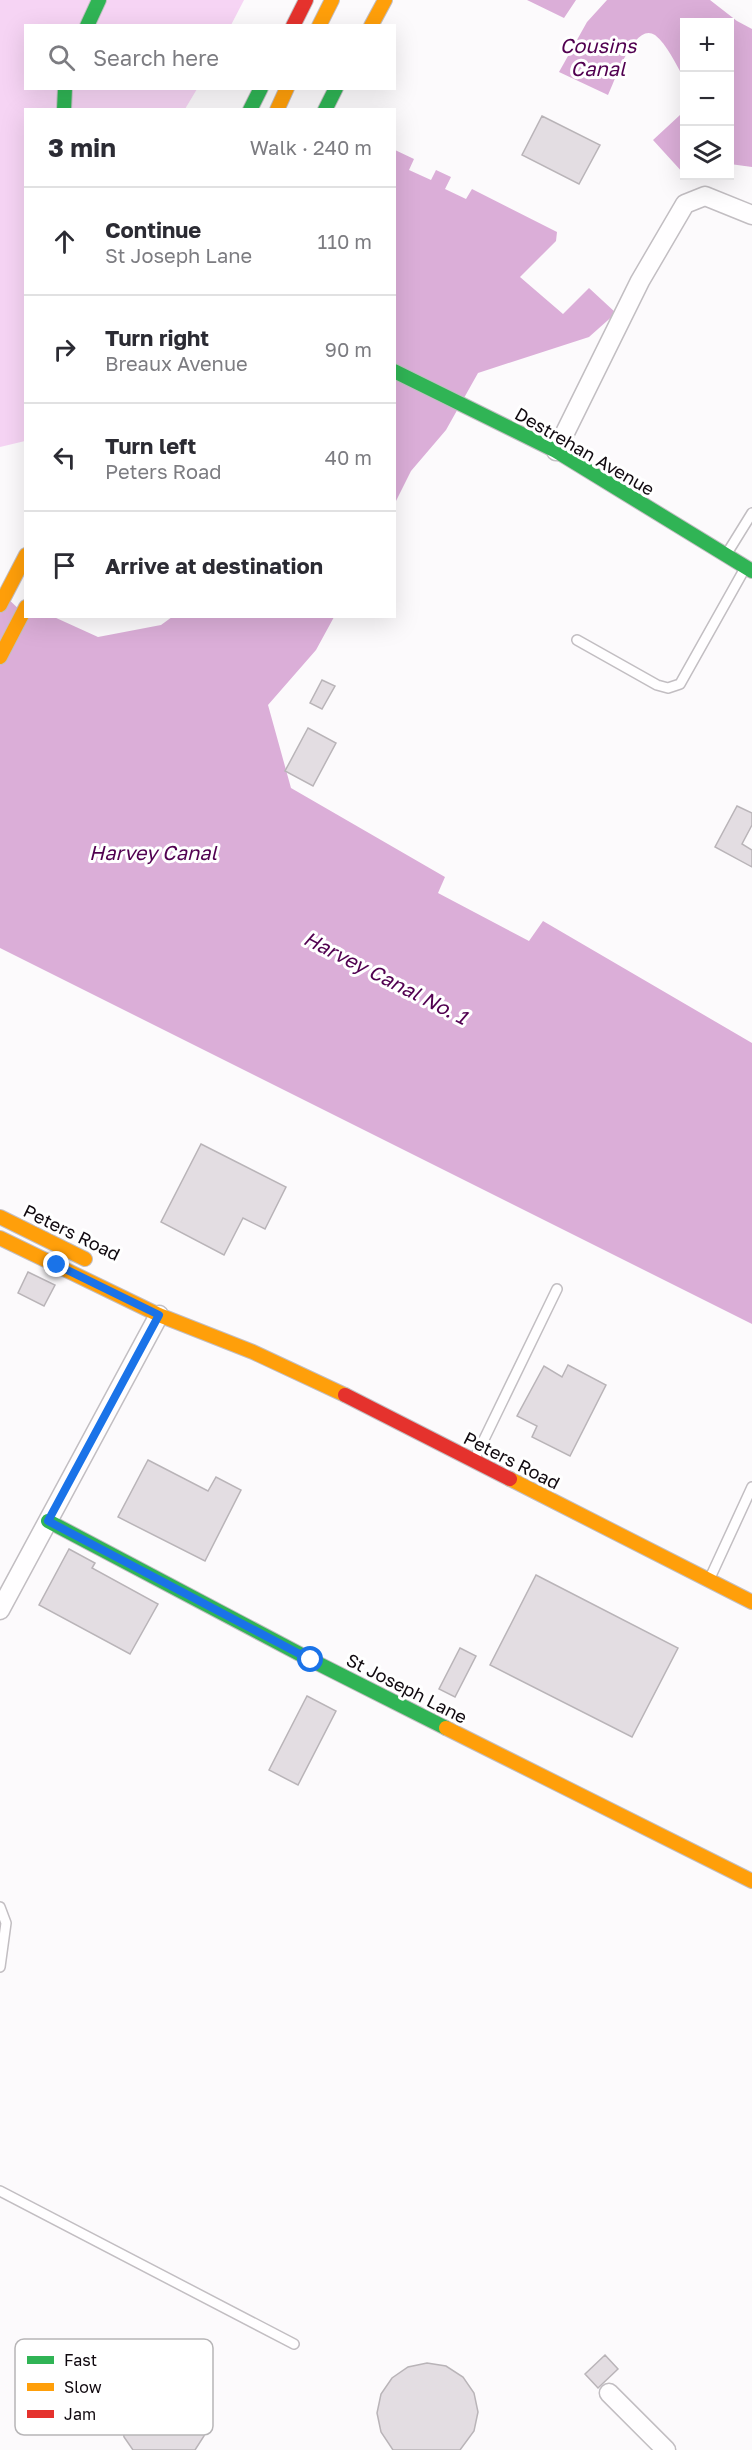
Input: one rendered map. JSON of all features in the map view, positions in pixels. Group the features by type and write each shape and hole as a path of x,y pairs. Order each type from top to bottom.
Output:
{"main road":[{"path":"88,24 99,0"},
{"path":"294,24 306,0"},
{"path":"320,24 332,0"},
{"path":"372,24 385,0"},
{"path":"64,108 66,90"},
{"path":"251,108 260,90"},
{"path":"278,108 286,90"},
{"path":"326,108 335,90"},
{"name":"Destrehan Avenue","path":"396,372 556,451 725,557 748,569"},
{"path":"0,605 24,559"},
{"path":"0,657 24,611"},
{"name":"Peters Road","path":"0,1217 100,1266"},
{"name":"Peters Road","path":"0,1238 159,1315 253,1352 474,1460 752,1602"},
{"name":"Peters Road","path":"184,1309 253,1352"},
{"name":"St Joseph Lane","path":"48,1521 311,1660 752,1881"}],"street":[{"path":"556,451 640,281 685,204 705,196 752,215"},
{"path":"0,1610 6,1583 48,1521 159,1315"},
{"path":"609,2393 666,2450"}],"lane":[{"path":"725,557 752,513"},
{"path":"577,640 657,685 668,688 680,684 748,569"},
{"path":"474,1460 557,1289"},
{"path":"709,1580 752,1487"},
{"path":"0,1907 6,1923 0,1967"},
{"path":"0,2191 294,2344"}],"shaded area":[{"path":"0,0 244,0 232,24 24,24 24,90 196,90 186,108 24,108 24,441 0,447"}],"water":[{"name":"Cousins Canal","path":"527,0 576,0 564,18"},
{"name":"Cousins Canal","path":"607,0 710,0 733,18 680,18 680,71 655,35 647,33 640,36 626,54 608,95 559,72 587,22"},
{"name":"Cousins Canal","path":"734,19 752,29 752,167 734,165"},
{"path":"680,115 680,170 653,140"},
{"path":"396,150 414,159 409,170 431,180 436,170 451,177 445,189 466,199 472,189 557,232 556,241 520,277 563,314 589,288 616,313 589,337 478,373 446,430 411,471 396,501"},
{"name":"Harvey Canal","path":"0,591 24,614 24,618 56,618 98,637 161,625 171,618 333,618 316,650 268,705 291,788 445,877 438,893 529,941 543,921 752,1043 752,1324 0,948"}],"building":[{"path":"542,116 600,145 579,184 522,155"},
{"path":"322,680 335,686 322,709 310,703"},
{"path":"308,728 336,743 313,786 285,771"},
{"path":"737,806 752,813 752,825 742,844 752,850 752,867 715,847"},
{"path":"201,1144 286,1187 265,1229 243,1218 224,1255 161,1222"},
{"path":"28,1272 55,1285 44,1306 18,1293"},
{"path":"568,1365 606,1385 570,1456 532,1437 537,1426 517,1416 544,1366 562,1377"},
{"path":"148,1460 208,1491 216,1477 241,1490 205,1561 118,1517"},
{"path":"69,1549 95,1563 92,1568 158,1604 130,1654 39,1605"},
{"path":"536,1575 678,1648 632,1737 490,1665"},
{"path":"460,1648 476,1656 455,1697 439,1689"},
{"path":"307,1696 336,1711 298,1785 269,1770"},
{"path":"605,2355 618,2369 598,2388 585,2374"},
{"path":"427,2363 446,2366 463,2377 474,2393 478,2412 474,2431 460,2450 393,2450 381,2432 377,2413 381,2394 392,2378 408,2367"},
{"path":"124,2435 204,2435 195,2450 133,2450"}],"traffic: fast":[{"path":"88,24 99,0"},
{"path":"64,108 65,90"},
{"path":"251,108 260,90"},
{"path":"326,108 335,90"},
{"path":"396,372 556,451 752,571"},
{"path":"48,1521 311,1660 446,1728"}],"traffic: slow":[{"path":"320,24 332,0"},
{"path":"372,24 385,0"},
{"path":"278,108 286,90"},
{"path":"0,605 24,559"},
{"path":"0,657 24,611"},
{"path":"0,1217 85,1259"},
{"path":"0,1238 159,1315 253,1352 345,1395"},
{"path":"510,1479 752,1602"},
{"path":"446,1728 752,1881"}],"traffic: jam":[{"path":"294,24 306,0"},
{"path":"345,1395 510,1479"}],"route":[{"path":"57,1265 159,1315 48,1521 311,1660"}],"water label":[{"name":"Harvey Canal No. 1","path":"386,977"}]}
